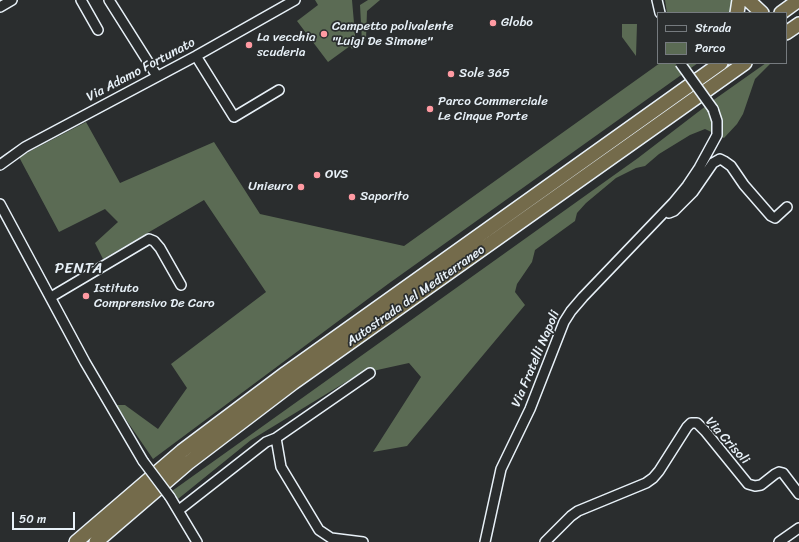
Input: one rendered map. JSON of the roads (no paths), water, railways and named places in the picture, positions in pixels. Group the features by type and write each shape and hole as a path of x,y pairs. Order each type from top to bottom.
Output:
{"highway":[{"path":"737,12 739,0"},
{"path":"748,0 761,12"},
{"path":"782,12 799,0"},
{"path":"787,16 799,8"},
{"path":"787,32 799,24"},
{"path":"524,202 555,175 708,64"},
{"name":"Autostrada del Mediterraneo","path":"76,542 182,451 286,373 720,64"},
{"name":"Autostrada del Mediterraneo","path":"96,542 188,463 293,383 744,64"},
{"path":"106,542 172,484 188,463"}],"street":[{"path":"0,7 12,0"},
{"path":"81,0 98,30"},
{"path":"109,0 157,76"},
{"name":"Via Adamo Fortunato","path":"0,165 25,147 196,56 295,0"},
{"path":"657,0 660,12"},
{"path":"196,56 234,117 279,90"},
{"name":"Via Fratelli Napoli","path":"485,542 501,469 530,409 564,322 583,297 662,215 687,186 699,168 717,135 717,121 713,109 681,64"},
{"name":"Via Fratelli Napoli","path":"662,215 674,211 693,192 713,163 720,159 731,166 744,185 771,216 775,218 787,207"},
{"path":"0,204 85,362 143,461 179,510 198,542"},
{"path":"50,297 149,239 154,241 160,248 181,285"},
{"path":"179,510 266,442 276,438 370,372"},
{"name":"Via Crisoli","path":"545,542 578,511 646,483 653,478 659,472 687,426 691,423 697,423 705,431 748,484 756,486 761,485 779,472 783,473 799,494"},
{"path":"276,438 281,467 319,530 331,538 363,542"},
{"path":"780,542 799,528"}],"place":[{"name":"Globo","path":"493,23"},
{"name":"Campetto polivalente \"Luigi De Simone\"","path":"324,34"},
{"name":"La vecchia scuderia","path":"249,45"},
{"name":"Sole 365","path":"451,74"},
{"name":"Parco Commerciale Le Cinque Porte","path":"430,109"},
{"name":"OVS","path":"317,175"},
{"name":"Unieuro","path":"301,187"},
{"name":"Saporito","path":"352,197"},
{"name":"Istituto Comprensivo De Caro","path":"86,296"}],"district":[{"name":"PENTA","path":"79,269"}]}
